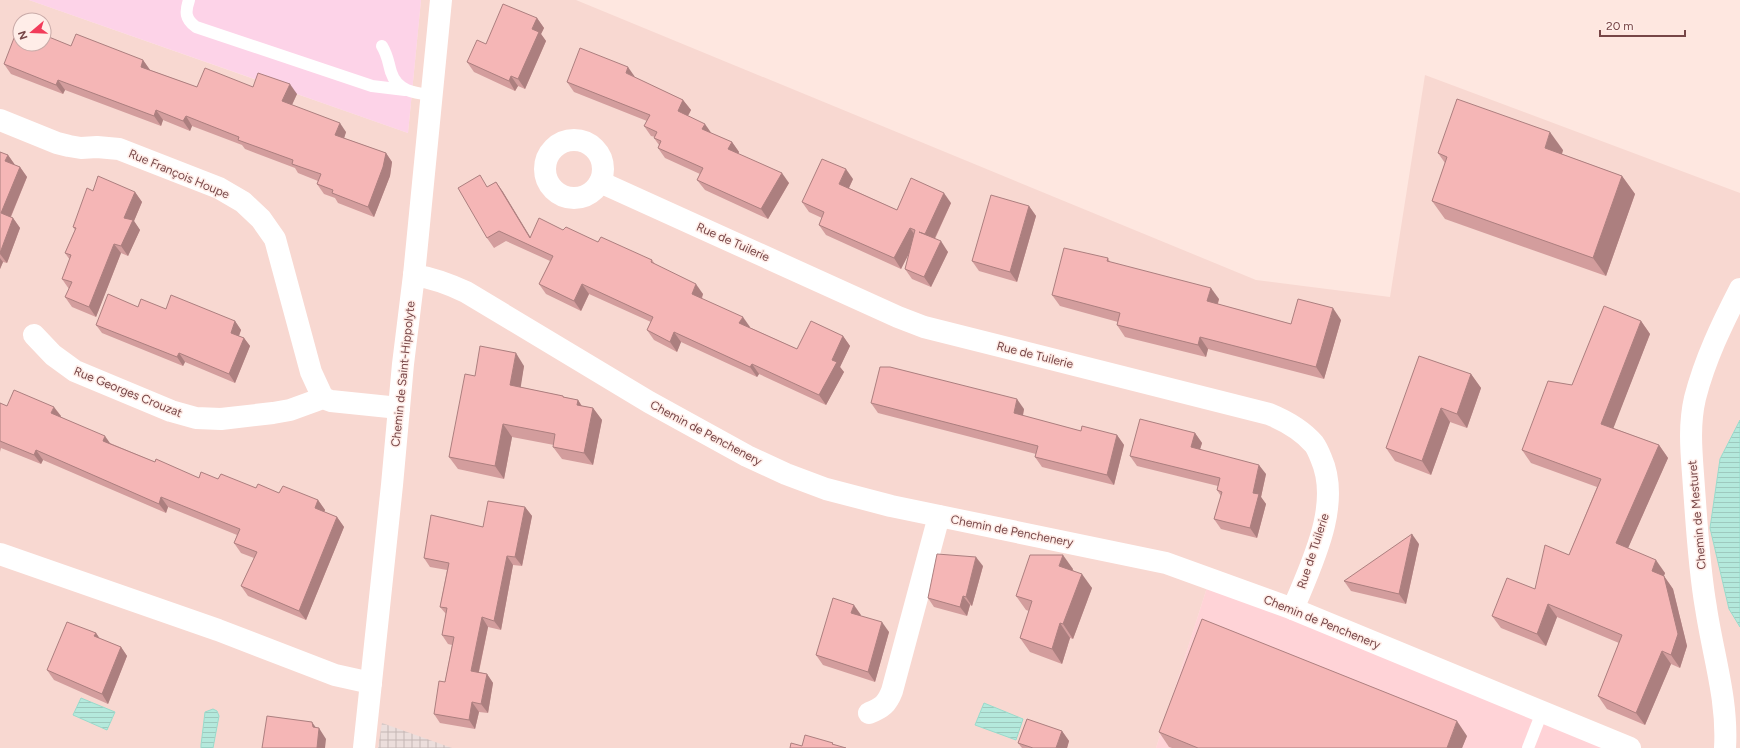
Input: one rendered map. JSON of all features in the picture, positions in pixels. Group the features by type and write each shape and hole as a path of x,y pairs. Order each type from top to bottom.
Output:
{"street":[{"name":"Chemin de Saint-Hippolyte","path":"364,748 414,276 441,0"},
{"name":"Rue François Houpe","path":"0,120 57,143 69,146 81,148 103,147 119,149 219,188 243,202 261,219 275,240 311,372 323,398"},
{"name":"Rue de Tuilerie","path":"600,182 898,317 924,327 1269,414 1286,422 1302,432 1315,445 1323,463 1328,482 1328,500 1322,533 1312,564 1293,609"},
{"name":"Chemin de Penchenery","path":"414,276 429,277 466,292 649,402 754,460 786,474 826,489 939,516 1166,564 1293,609 1630,748"},
{"name":"Chemin de Mesturet","path":"1725,748 1726,733 1723,696 1705,607 1696,529 1690,431 1695,397 1708,357 1724,320 1740,289"},
{"name":"Rue Georges Crouzat","path":"34,335 53,355 75,371 171,411 196,418 221,419 274,413 290,410 323,398"},
{"path":"323,398 336,402 399,408"},
{"path":"869,713 883,707 888,702 892,691 939,516"},
{"path":"0,554 218,630 335,675 371,683"}],"lane":[{"path":"189,0 185,10 187,18 196,27 372,86 431,95"},
{"path":"382,46 388,56 393,77 405,90"},
{"path":"1528,748 1542,712"}],"shaded area":[{"path":"0,0 29,0 408,133 421,0 576,0 1256,280 1390,297 1425,75 1740,193 1740,748 1629,748 1210,578 1156,748 0,748"},
{"path":"29,0 421,0 408,133 297,94"},
{"path":"1210,578 1629,748 1156,748"},
{"path":"382,723 452,748 378,748"}],"water":[{"path":"1740,420 1740,627 1729,609 1710,528 1720,459"},
{"path":"81,698 115,712 107,730 73,715"},
{"path":"984,703 1023,719 1016,740 975,725"},
{"path":"213,709 217,711 219,716 213,748 201,748 205,712"}],"building":[{"path":"503,4 537,18 532,29 539,32 518,79 511,76 509,81 467,62 477,40 486,44"},
{"path":"76,34 143,60 141,67 197,87 205,68 253,87 258,73 290,84 282,101 340,123 335,135 386,153 383,167 368,207 332,193 333,190 317,184 321,174 292,164 293,160 238,140 239,137 186,116 183,121 156,110 154,116 58,80 56,85 4,64 12,43 12,52 52,52 52,38 71,46"},
{"path":"580,48 628,67 626,73 683,100 678,111 705,124 702,129 732,142 728,149 782,173 761,209 697,180 703,168 658,148 661,141 654,138 657,132 644,126 650,115 567,82"},
{"path":"1457,99 1550,132 1545,148 1622,176 1593,258 1432,201 1447,157 1438,153"},
{"path":"0,152 8,155 5,161 20,167 1,213 13,218 0,253"},
{"path":"822,159 846,169 839,184 897,210 911,178 944,193 925,234 919,232 941,241 924,277 905,269 915,230 910,228 894,258 819,225 824,212 802,202"},
{"path":"480,175 487,187 496,182 530,238 539,218 563,230 566,227 598,242 601,237 652,260 651,262 696,284 692,294 743,317 739,323 797,349 811,321 843,336 832,360 837,362 819,395 752,364 750,367 674,332 670,342 647,330 653,317 582,284 574,301 539,284 553,256 499,231 487,238 458,188"},
{"path":"98,176 135,192 124,218 133,220 121,246 114,244 89,307 65,297 72,282 62,279 71,255 65,253 76,228 73,227 87,188 93,191"},
{"path":"991,195 1029,206 1010,272 972,261"},
{"path":"1064,248 1108,258 1107,261 1211,288 1207,301 1291,324 1298,299 1333,308 1316,367 1200,337 1198,345 1117,325 1120,313 1052,295"},
{"path":"108,294 138,307 141,299 166,309 171,295 235,321 231,333 244,338 229,374 179,353 177,357 96,325"},
{"path":"1604,306 1641,321 1601,424 1659,445 1616,543 1656,560 1652,571 1664,576 1678,634 1671,655 1662,651 1636,713 1598,696 1622,635 1548,604 1537,634 1492,616 1507,578 1535,589 1545,545 1569,555 1601,479 1522,450 1548,381 1572,385"},
{"path":"480,346 516,353 510,385 578,400 577,405 593,408 584,453 553,447 555,434 503,424 495,466 449,457 465,374 475,376"},
{"path":"1419,356 1471,374 1457,414 1441,408 1422,461 1386,448"},
{"path":"880,367 890,367 1017,399 1014,413 1081,431 1082,426 1117,435 1107,475 1035,457 1038,446 871,403"},
{"path":"14,390 54,407 51,413 105,436 103,441 155,462 156,459 199,478 201,472 218,479 221,474 256,488 258,484 279,493 283,486 318,500 315,508 337,517 299,611 241,586 257,552 234,543 240,529 161,497 159,504 36,450 34,455 0,441 0,403 7,406"},
{"path":"1140,419 1195,433 1191,447 1259,465 1253,493 1259,494 1250,528 1214,519 1222,492 1217,490 1220,478 1130,456"},
{"path":"488,501 525,507 515,557 507,556 494,621 482,617 471,671 487,674 481,704 472,702 469,720 434,714 439,681 445,682 454,637 442,635 447,608 440,607 449,563 424,558 431,515 483,527"},
{"path":"1412,534 1399,594 1344,581"},
{"path":"937,554 976,557 966,597 963,596 960,607 928,598"},
{"path":"1030,555 1063,555 1059,566 1082,574 1063,624 1060,623 1052,649 1020,638 1032,601 1016,596"},
{"path":"833,598 854,605 851,613 882,622 868,672 816,655"},
{"path":"1202,619 1457,721 1447,748 1198,748 1159,732"},
{"path":"67,622 96,633 94,636 121,647 102,694 47,670"},
{"path":"267,716 312,722 313,727 319,728 317,748 262,748"},
{"path":"1027,719 1062,731 1056,748 1033,748 1018,743"},
{"path":"805,735 846,748 790,748 791,743 802,746"}]}
